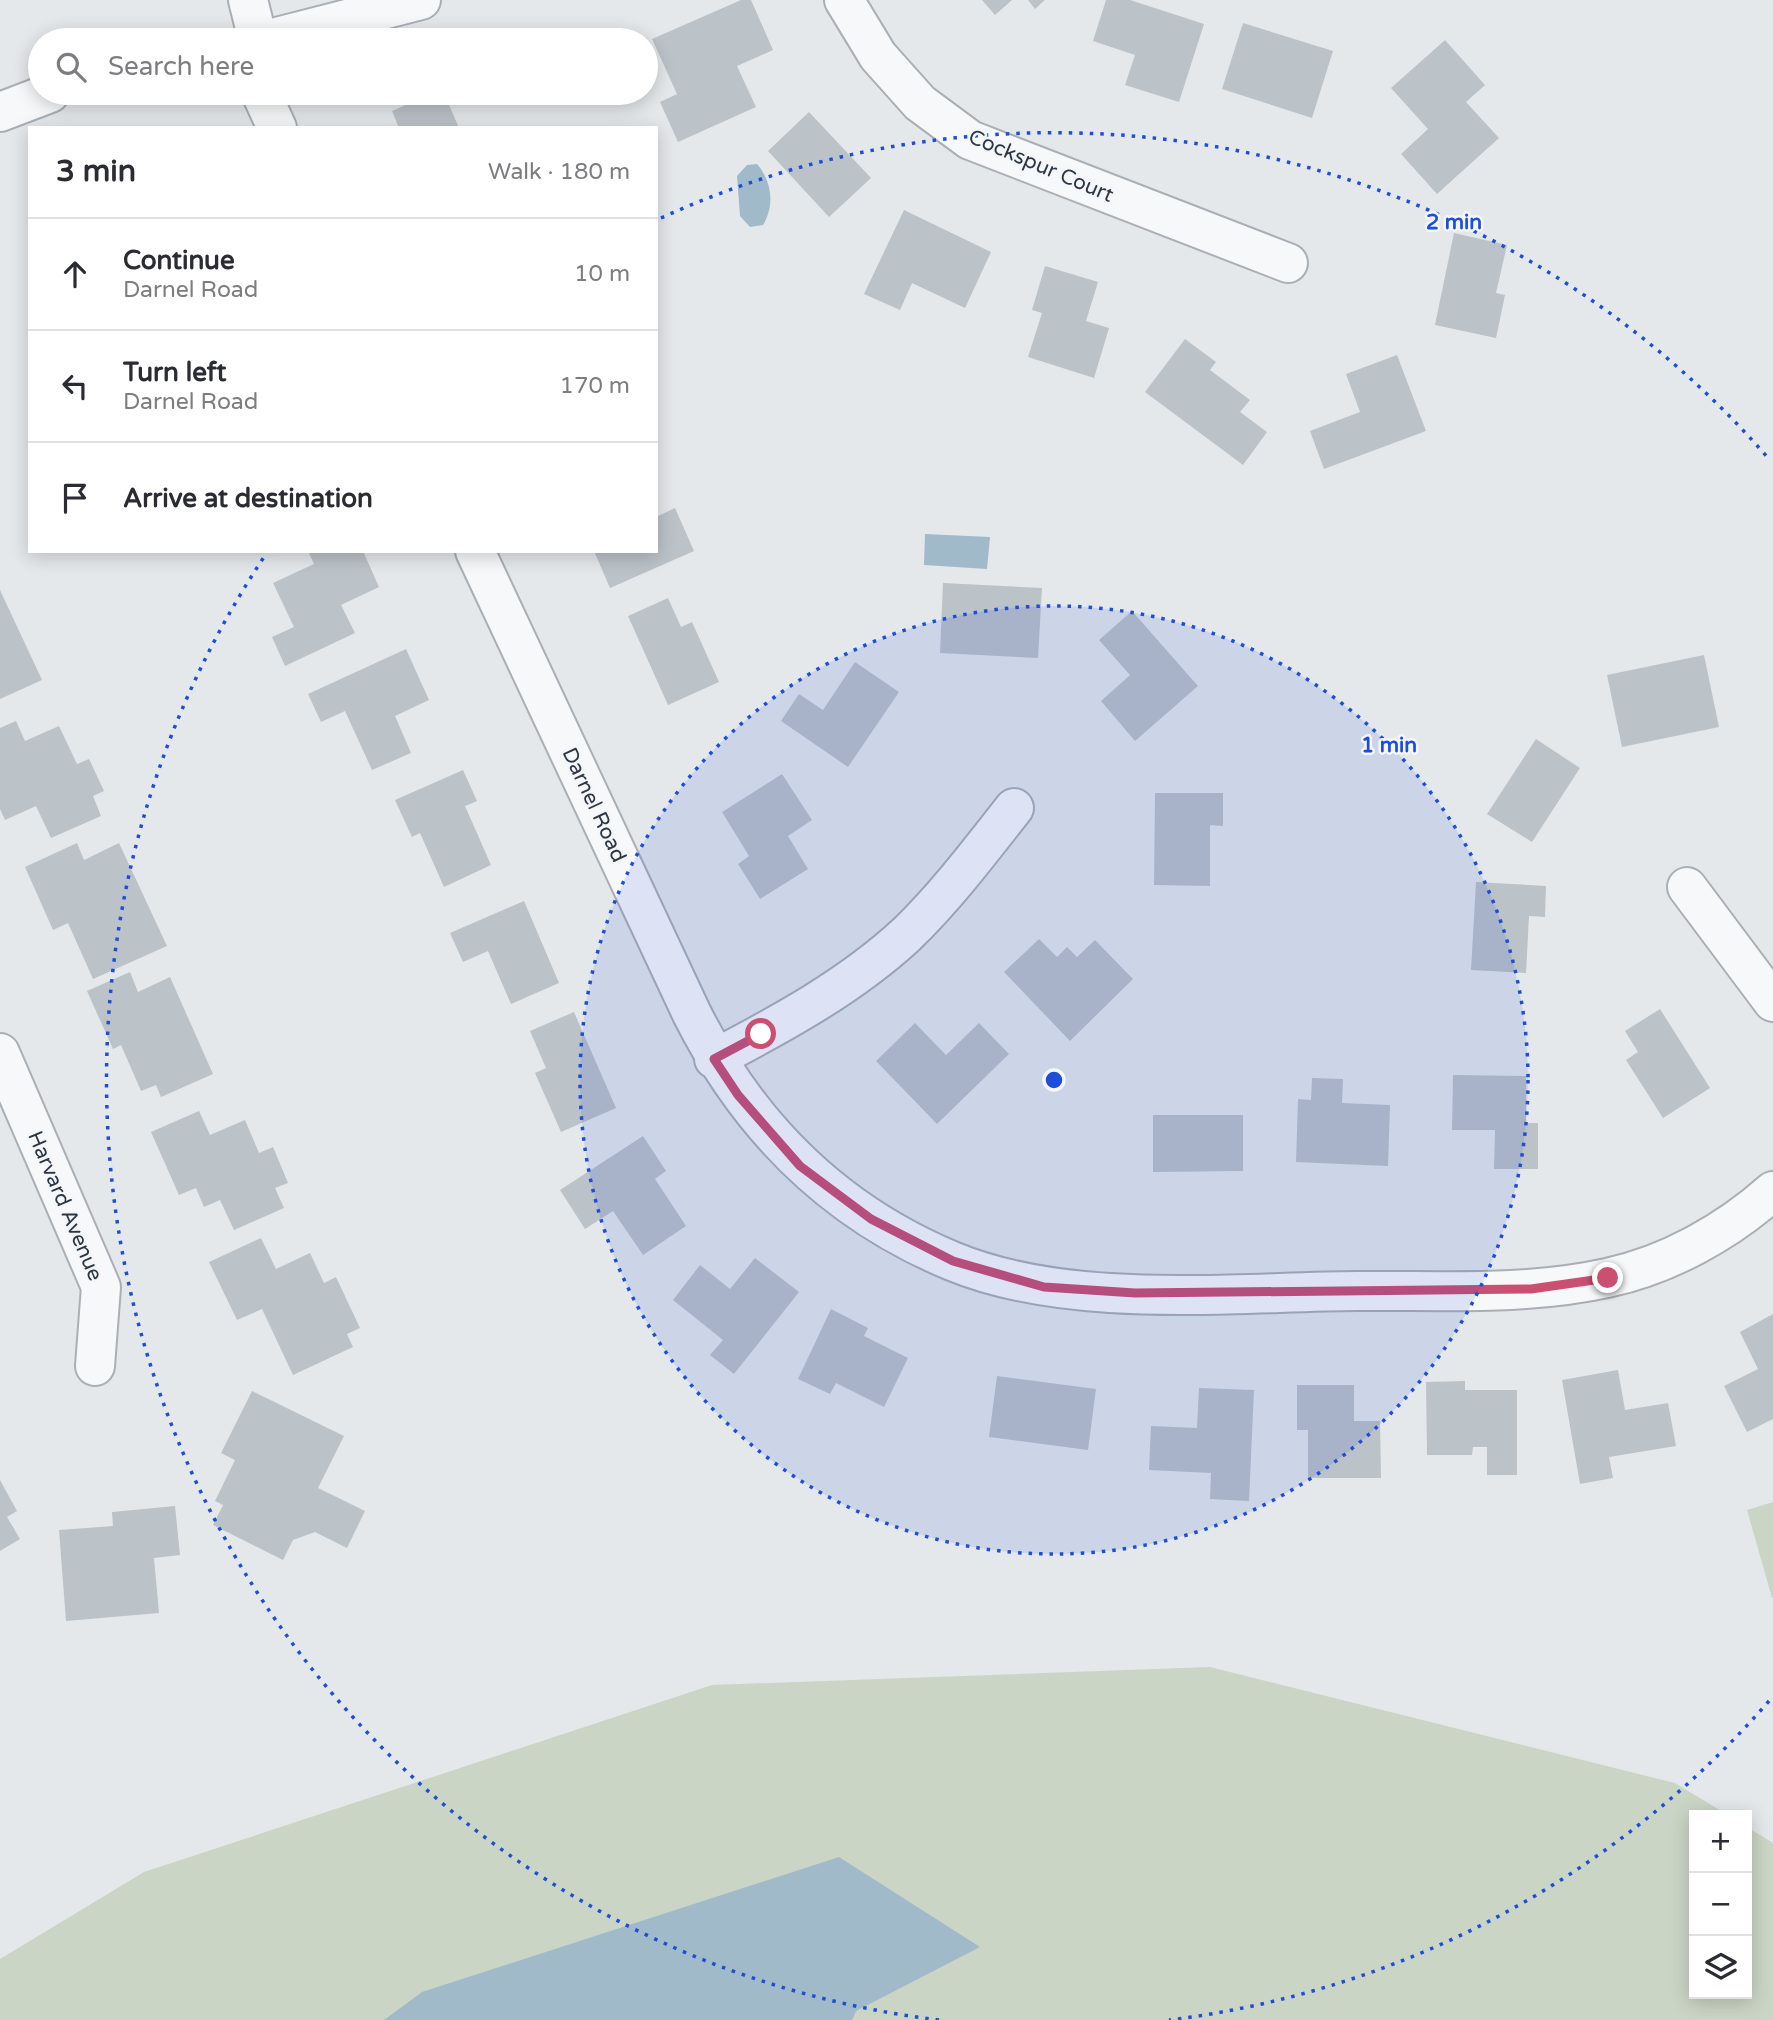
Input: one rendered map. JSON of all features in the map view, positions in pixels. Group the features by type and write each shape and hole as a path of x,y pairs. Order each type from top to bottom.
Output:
{"street":[{"path":"248,0 255,28"},
{"path":"312,28 421,0"},
{"name":"Cockspur Court","path":"844,0 878,56 920,103 970,140 1288,263"},
{"path":"0,112 28,101"},
{"path":"266,105 276,126"},
{"name":"Darnel Road","path":"476,553 714,1059 738,1095 800,1166 871,1219 953,1261 1044,1287 1135,1293 1531,1289 1608,1278 1685,1252 1751,1211 1773,1191"},
{"path":"714,1059 836,989 906,934 967,868 1014,808"},
{"path":"1687,887 1773,1002"},
{"name":"Harvard Avenue","path":"0,1053 101,1287 95,1366"}],"green space":[{"path":"1773,1502 1773,1598 1772,1598 1747,1510"},
{"path":"1210,1667 1675,1783 1720,1810 1689,1810 1689,1999 1752,1999 1752,1830 1773,1843 1773,2020 0,2020 0,1959 144,1872 712,1685"}],"water":[{"path":"757,164 769,186 770,202 763,225 750,227 740,216 737,176 747,165"},
{"path":"925,534 990,537 987,569 924,565"},
{"path":"839,1857 980,1947 856,2011 852,2020 384,2020 422,1992"}],"building":[{"path":"741,0 751,0 773,50 737,66 756,107 678,142 660,102 677,94 658,52 658,36"},
{"path":"982,0 1012,0 995,15"},
{"path":"1028,0 1045,0 1035,9"},
{"path":"1106,0 1130,0 1204,24 1179,102 1125,85 1135,55 1093,41"},
{"path":"1243,23 1333,51 1312,118 1222,89"},
{"path":"1445,40 1485,85 1466,102 1499,138 1437,194 1401,154 1428,129 1391,88"},
{"path":"405,105 449,105 458,126 398,126 392,111"},
{"path":"809,112 871,178 829,217 768,151"},
{"path":"904,210 991,252 965,308 912,283 900,310 864,294"},
{"path":"1454,233 1507,245 1496,293 1505,295 1496,338 1435,325"},
{"path":"1045,266 1098,282 1086,321 1109,328 1094,378 1028,357 1042,313 1032,310"},
{"path":"1185,339 1216,362 1210,370 1250,400 1240,412 1267,432 1243,465 1145,392"},
{"path":"1397,355 1426,431 1324,469 1310,431 1360,412 1346,374"},
{"path":"675,508 694,551 610,588 595,553 658,553 658,516"},
{"path":"309,553 364,553 379,587 341,605 355,633 285,666 272,637 294,627 273,583 314,564"},
{"path":"943,583 1042,588 1038,658 940,653"},
{"path":"0,590 42,680 0,699"},
{"path":"668,598 681,627 692,622 719,682 668,705 628,616"},
{"path":"1132,611 1198,686 1135,741 1101,701 1130,675 1099,640"},
{"path":"406,649 429,700 395,716 411,753 372,770 345,711 321,722 308,694"},
{"path":"1704,655 1719,727 1622,747 1607,675"},
{"path":"855,662 899,692 848,767 781,721 799,694 823,710"},
{"path":"16,721 25,741 59,726 77,764 89,759 104,791 93,796 101,816 51,838 36,806 5,820 0,809 0,728"},
{"path":"1536,739 1580,768 1532,842 1487,814"},
{"path":"463,770 477,801 465,806 491,865 444,887 420,833 412,837 395,800"},
{"path":"782,774 812,820 788,836 808,869 760,899 738,864 749,856 722,812"},
{"path":"1155,793 1223,793 1223,826 1210,825 1210,886 1154,885"},
{"path":"77,843 84,860 119,843 167,946 93,979 68,923 53,930 25,867"},
{"path":"1476,882 1546,886 1545,917 1529,916 1526,973 1471,970"},
{"path":"524,901 559,983 511,1004 488,951 463,962 450,933"},
{"path":"1039,939 1057,957 1067,947 1077,957 1095,940 1133,979 1070,1041 1004,972"},
{"path":"130,972 138,992 170,977 213,1074 161,1097 156,1085 141,1091 121,1045 113,1049 87,991"},
{"path":"1660,1009 1710,1088 1663,1118 1626,1060 1638,1052 1625,1031"},
{"path":"574,1012 616,1108 561,1132 535,1073 546,1068 530,1031"},
{"path":"915,1023 946,1055 979,1023 1009,1054 937,1124 876,1061"},
{"path":"1453,1075 1526,1076 1526,1123 1538,1123 1538,1169 1494,1169 1495,1130 1452,1130"},
{"path":"1312,1078 1343,1079 1342,1103 1390,1105 1388,1166 1296,1162 1298,1099 1311,1100"},
{"path":"199,1111 210,1135 245,1120 259,1153 273,1147 288,1183 275,1188 284,1208 234,1230 220,1200 204,1207 196,1188 179,1195 151,1132"},
{"path":"1153,1115 1243,1115 1243,1171 1153,1172"},
{"path":"643,1136 666,1171 655,1179 686,1226 643,1255 613,1211 585,1229 560,1190"},
{"path":"261,1238 276,1269 310,1253 324,1283 336,1277 360,1328 347,1334 353,1347 293,1375 262,1309 237,1320 209,1262"},
{"path":"755,1258 799,1292 734,1374 710,1355 723,1340 673,1300 700,1265 730,1289"},
{"path":"831,1309 868,1328 864,1336 908,1358 884,1407 836,1383 830,1394 798,1379"},
{"path":"1773,1314 1773,1419 1747,1432 1724,1386 1758,1369 1740,1332"},
{"path":"1618,1370 1625,1410 1668,1403 1676,1446 1609,1457 1613,1478 1580,1484 1562,1380"},
{"path":"997,1376 1096,1389 1088,1450 989,1437"},
{"path":"1465,1381 1465,1390 1517,1390 1517,1475 1487,1475 1487,1447 1473,1447 1472,1455 1427,1455 1426,1382"},
{"path":"1297,1385 1354,1385 1354,1421 1380,1421 1381,1478 1308,1478 1308,1430 1297,1430"},
{"path":"1199,1388 1254,1390 1249,1501 1210,1499 1211,1473 1149,1470 1151,1426 1197,1428"},
{"path":"252,1391 344,1436 318,1488 365,1511 347,1548 315,1532 293,1540 283,1560 213,1525 223,1505 215,1501 235,1460 221,1453"},
{"path":"0,1480 17,1511 7,1517 20,1539 0,1551"},
{"path":"175,1506 180,1555 154,1558 159,1613 66,1621 59,1530 113,1526 112,1512"}],"route":[{"path":"761,1034 714,1059 738,1095 800,1166 871,1219 953,1261 1044,1287 1135,1293 1531,1289 1608,1278"}]}
